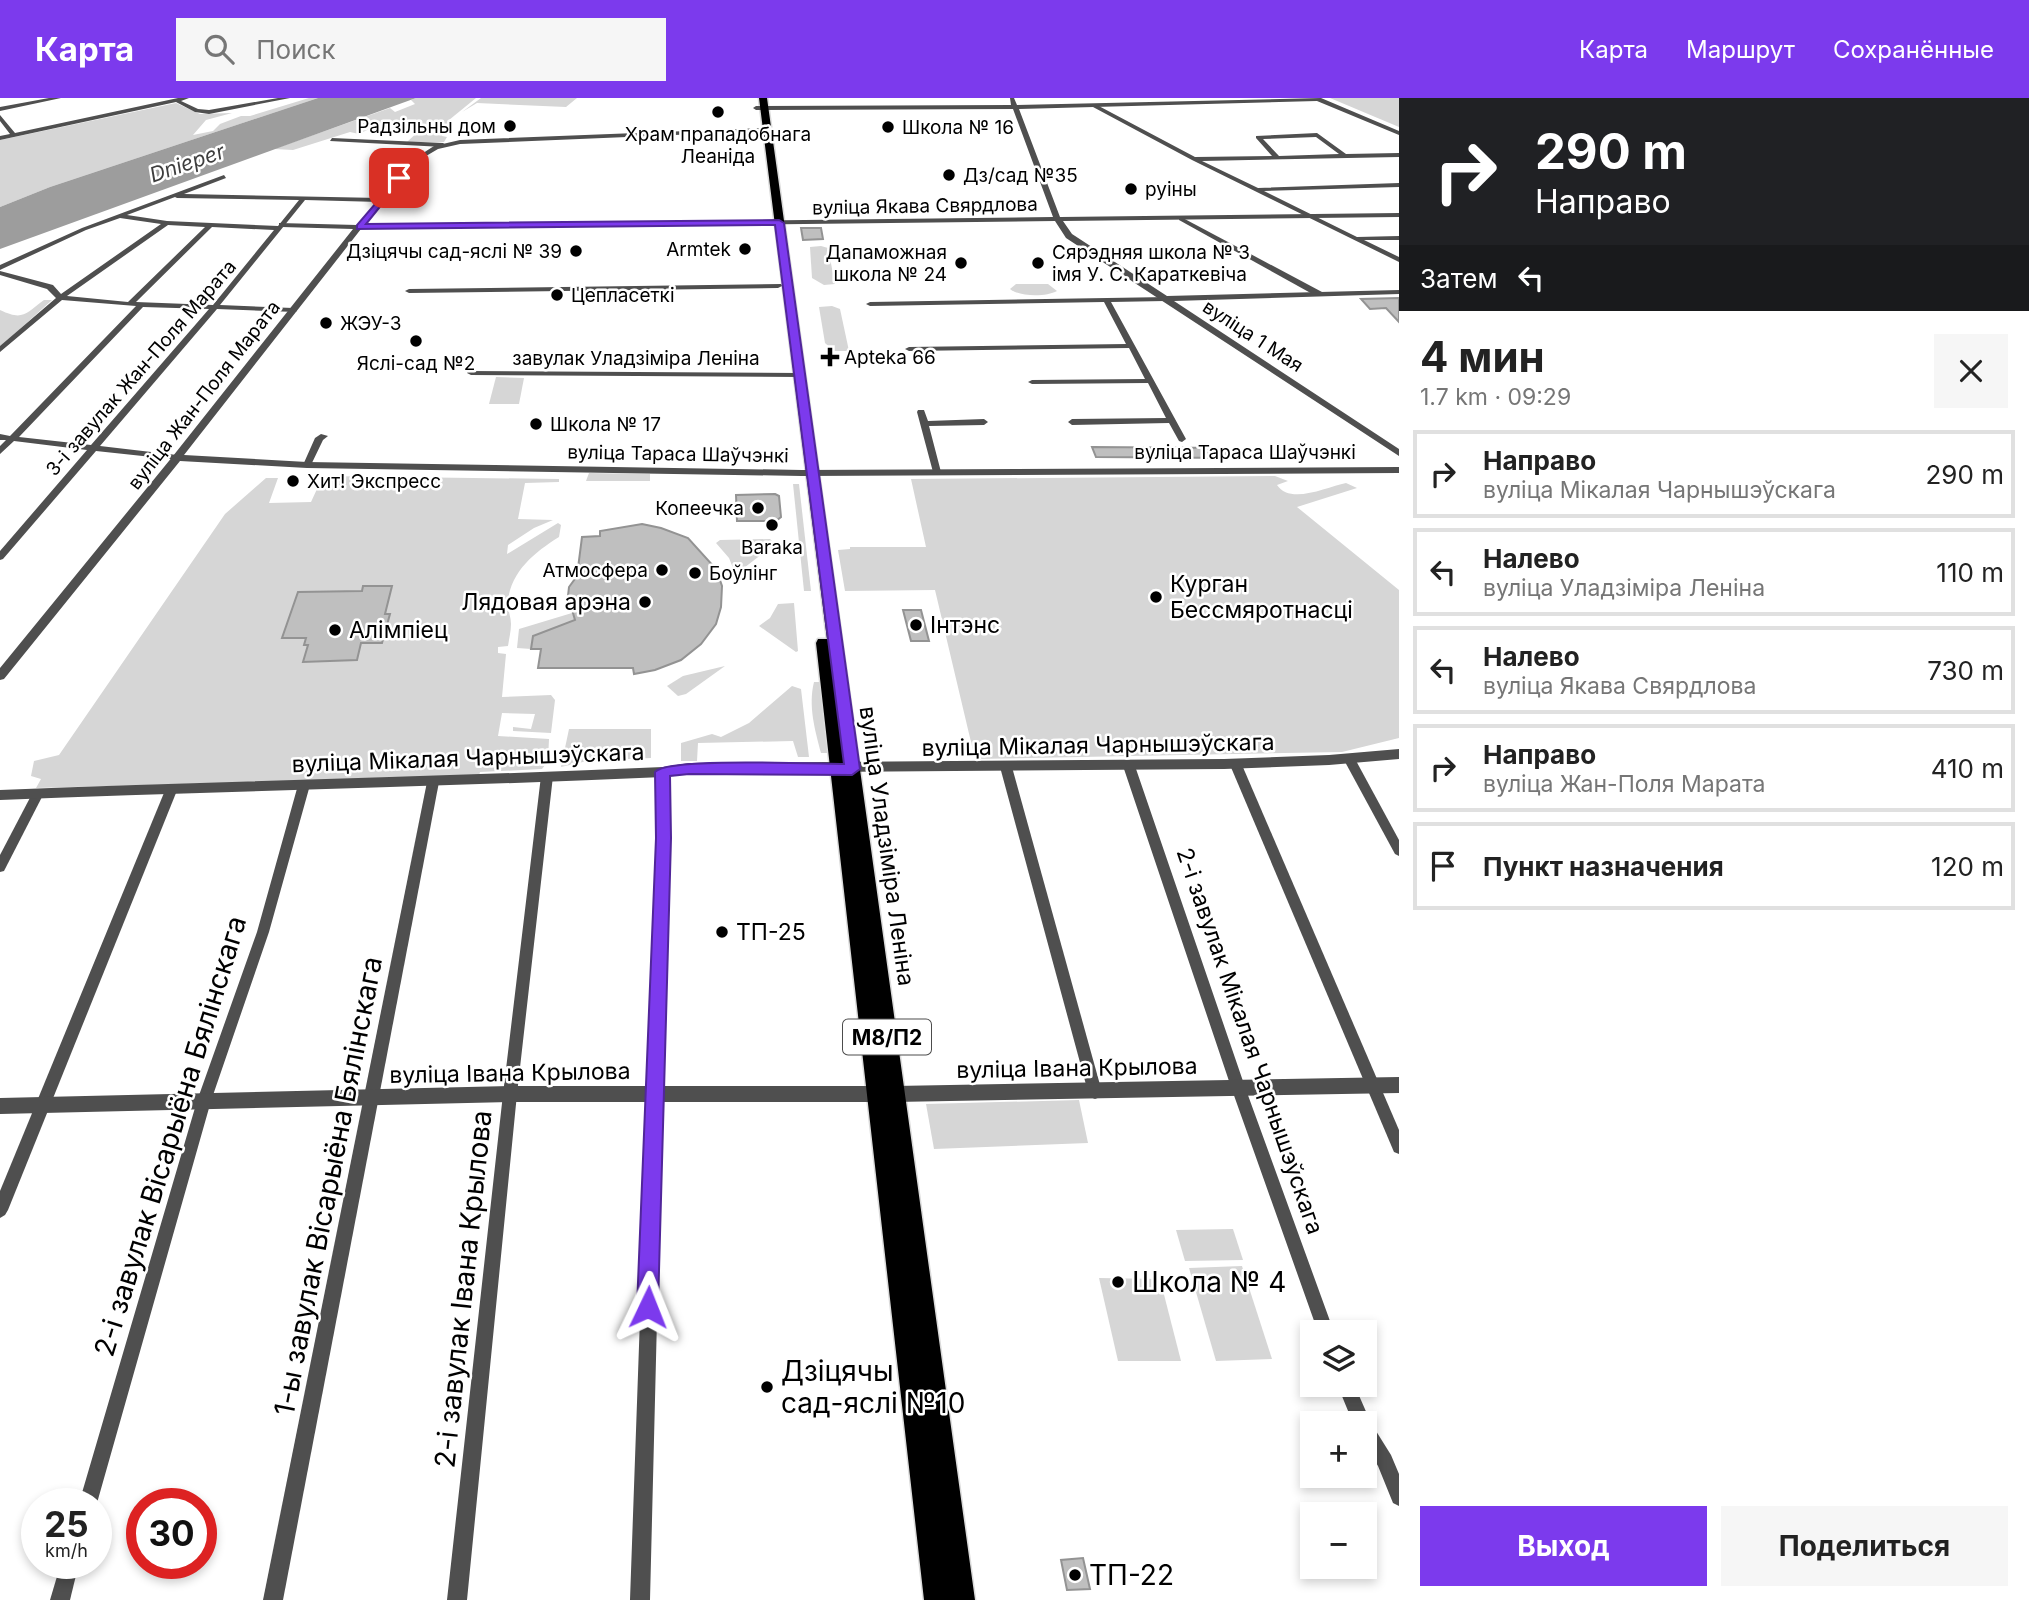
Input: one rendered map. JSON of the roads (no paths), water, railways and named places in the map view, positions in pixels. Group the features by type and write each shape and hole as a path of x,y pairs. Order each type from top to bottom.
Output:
{"main road":[{"name":"вуліца Уладзіміра Леніна","path":"760,103 886,1094 961,1600"},
{"name":"вуліца Уладзіміра Леніна","path":"774,223 778,286 795,375"},
{"name":"вуліца Уладзіміра Леніна","path":"886,1094 938,1600"}],"street":[{"path":"0,109 58,98"},
{"path":"0,138 186,98"},
{"path":"178,101 197,111 209,112 286,98"},
{"path":"1012,98 1058,220"},
{"path":"760,103 1015,107 1317,98 1399,133"},
{"path":"1095,106 1194,159 1399,260"},
{"path":"0,117 14,135"},
{"path":"332,140 443,145 469,141 763,130"},
{"path":"1277,157 1258,137 1317,135 1346,157"},
{"name":"вуліца Жан-Поля Марата","path":"0,676 177,458 380,200 419,158 443,145"},
{"path":"1194,159 1399,155"},
{"path":"0,271 47,244 224,177"},
{"path":"1257,189 1399,185"},
{"path":"173,196 380,200"},
{"name":"3-і завулак Жан-Поля Марата","path":"0,557 215,307 303,199"},
{"name":"вуліца Якава Свярдлова","path":"118,216 167,223 210,225 360,227 1399,215"},
{"path":"1181,219 1319,294"},
{"name":"вуліца 1 Мая","path":"1058,220 1069,236 1399,453"},
{"path":"0,350 32,319 167,223"},
{"path":"130,304 210,225"},
{"path":"1356,238 1399,237"},
{"path":"0,271 50,287 60,298 141,305 293,310"},
{"path":"410,291 778,286"},
{"path":"870,304 1399,292"},
{"path":"1106,300 1182,439"},
{"path":"0,451 141,305"},
{"path":"909,349 1132,346"},
{"name":"завулак Уладзіміра Леніна","path":"471,373 795,375"},
{"path":"1032,382 1151,381"},
{"path":"920,412 937,472"},
{"path":"1072,422 1170,419"},
{"path":"924,424 984,422"},
{"path":"307,465 319,438 324,436"},
{"name":"вуліца Тараса Шаўчэнкі","path":"0,437 177,458 307,465 808,473 1399,470"},
{"name":"вуліца Мікалая Чарнышэўскага","path":"0,795 433,782 663,772 689,768 1236,765 1350,760 1399,754"},
{"path":"1350,760 1399,851"},
{"name":"2-і завулак Мікалая Чарнышэўскага","path":"1129,765 1238,1087 1322,1320"},
{"path":"1236,765 1399,1147"},
{"path":"1006,767 1095,1092"},
{"path":"640,1600 663,772"},
{"name":"2-і завулак Івана Крылова","path":"457,1600 510,1094 548,776"},
{"name":"1-ы завулак Вісарыёна Бялінскага","path":"273,1600 433,782"},
{"name":"2-і завулак Вісарыёна Бялінскага","path":"92,1488 204,1101 263,932 304,785"},
{"path":"0,1210 172,788"},
{"path":"0,867 37,795"},
{"name":"вуліца Івана Крылова","path":"0,1106 510,1094 1095,1092 1399,1085"},
{"path":"1377,1448 1399,1497"},
{"path":"60,1600 66,1579"}],"water":[{"name":"Dnieper","path":"318,98 416,98 0,249 0,207 50,187"}],"place":[{"name":"Храм прападобнага Леаніда","path":"718,112"},
{"name":"Радзільны дом","path":"510,126"},
{"name":"Школа № 16","path":"888,127"},
{"name":"Дз/сад №35","path":"949,175"},
{"name":"руіны","path":"1131,189"},
{"name":"Armtek","path":"745,249"},
{"name":"Дзіцячы сад-яслі № 39","path":"576,251"},
{"name":"Дапаможная школа № 24","path":"961,263"},
{"name":"Сярэдняя школа № 3 імя У. С. Караткевіча","path":"1038,263"},
{"name":"Цепласеткі","path":"557,295"},
{"name":"ЖЭУ-3","path":"326,323"},
{"name":"Яслі-сад №2","path":"416,341"},
{"name":"Apteka 66","path":"830,357"},
{"name":"Школа № 17","path":"536,424"},
{"name":"Хит! Экспресс","path":"293,481"},
{"name":"Копеечка","path":"758,508"},
{"name":"Baraka","path":"772,525"},
{"name":"Атмосфера","path":"662,570"},
{"name":"Боўлінг","path":"695,573"},
{"name":"Курган Бессмяротнасці","path":"1156,597"},
{"name":"Лядовая арэна","path":"645,602"},
{"name":"Інтэнс","path":"916,625"},
{"name":"Алімпіец","path":"335,630"},
{"name":"ТП-25","path":"722,932"},
{"name":"Школа № 4","path":"1118,1282"},
{"name":"Дзіцячы сад-яслі №10","path":"767,1387"},
{"name":"ТП-22","path":"1075,1575"}]}
